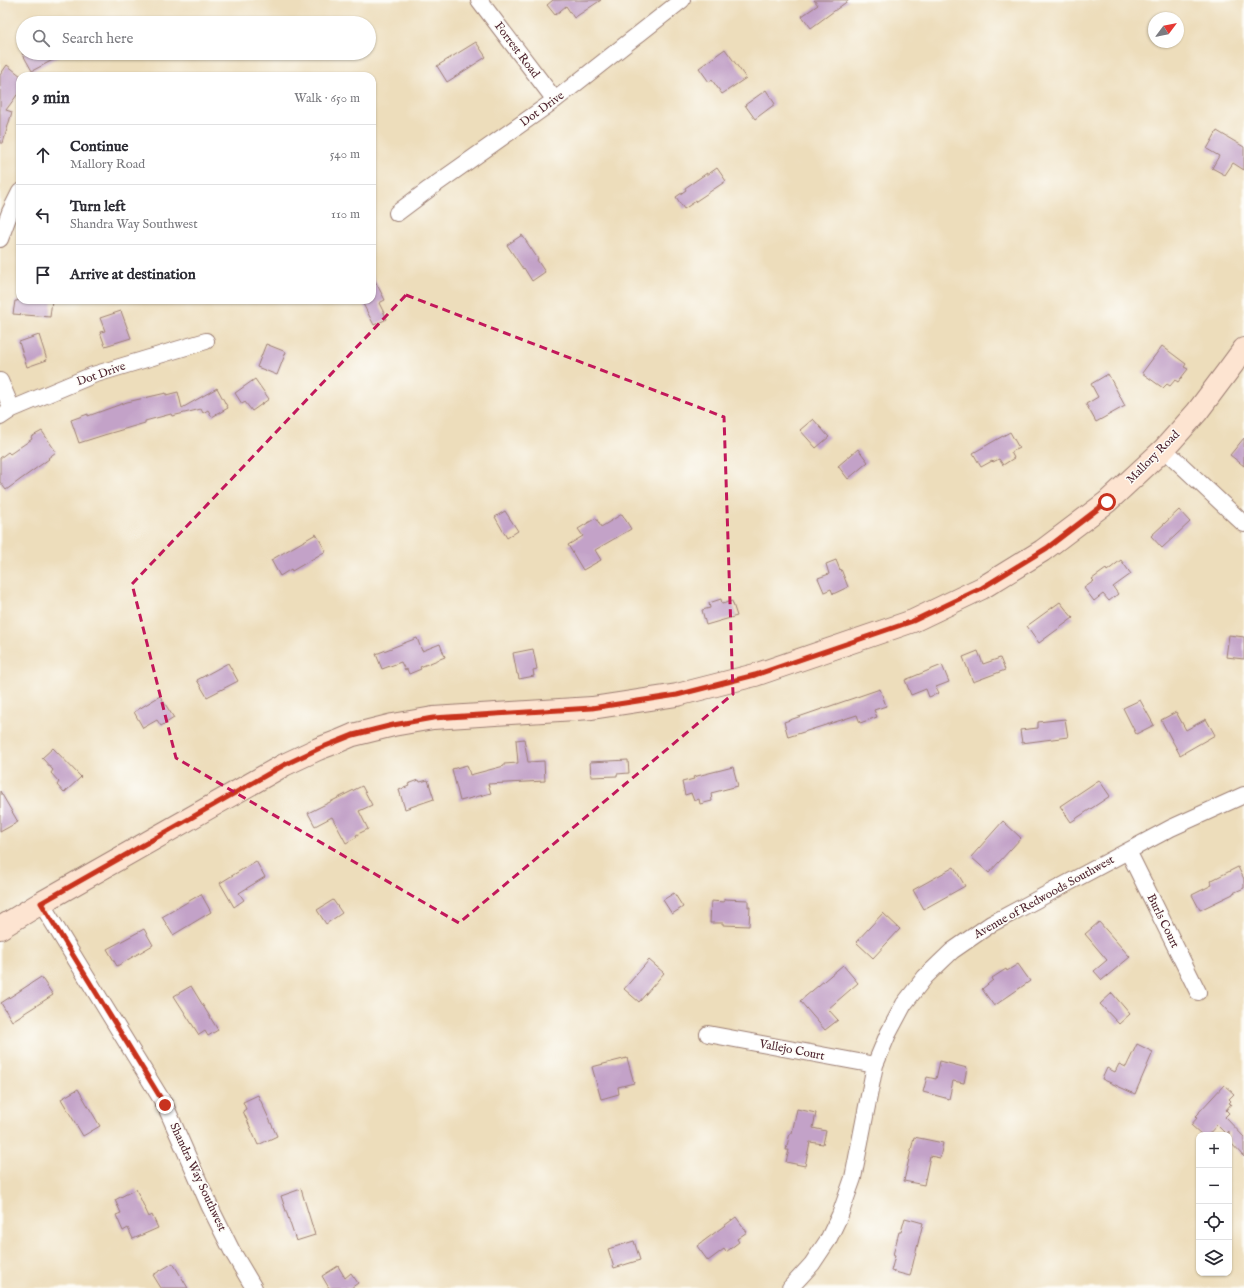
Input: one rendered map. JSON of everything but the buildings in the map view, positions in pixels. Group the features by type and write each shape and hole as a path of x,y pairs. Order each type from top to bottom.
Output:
{"street":[{"name":"Forrest Road","path":"479,0 555,100"},
{"name":"Dot Drive","path":"397,213 555,100 682,0"},
{"path":"0,239 16,200"},
{"name":"Dot Drive","path":"6,413 93,375 206,340"},
{"name":"Mallory Road","path":"0,928 41,903 284,765 353,735 393,725 433,718 592,708 677,695 755,675 913,621 982,588 1047,548 1107,502 1164,448 1196,412 1228,372 1244,348"},
{"path":"0,380 6,413"},
{"path":"1164,448 1244,524"},
{"name":"Avenue of Redwoods Southwest","path":"790,1288 812,1264 828,1240 840,1215 853,1178 875,1065 888,1034 904,1004 925,977 952,951 991,924 1171,828 1244,795"},
{"name":"Burls Court","path":"1128,851 1198,992"},
{"name":"Shandra Way Southwest","path":"41,903 165,1105 210,1207 254,1288"},
{"name":"Vallejo Court","path":"708,1034 875,1065"}],"highlighted area":[{"path":"406,295 724,417 733,694 459,923 176,758 132,584"}],"route":[{"path":"165,1105 41,903 284,765 353,735 393,725 433,718 592,708 677,695 755,675 913,621 982,588 1047,548 1107,502"}]}
